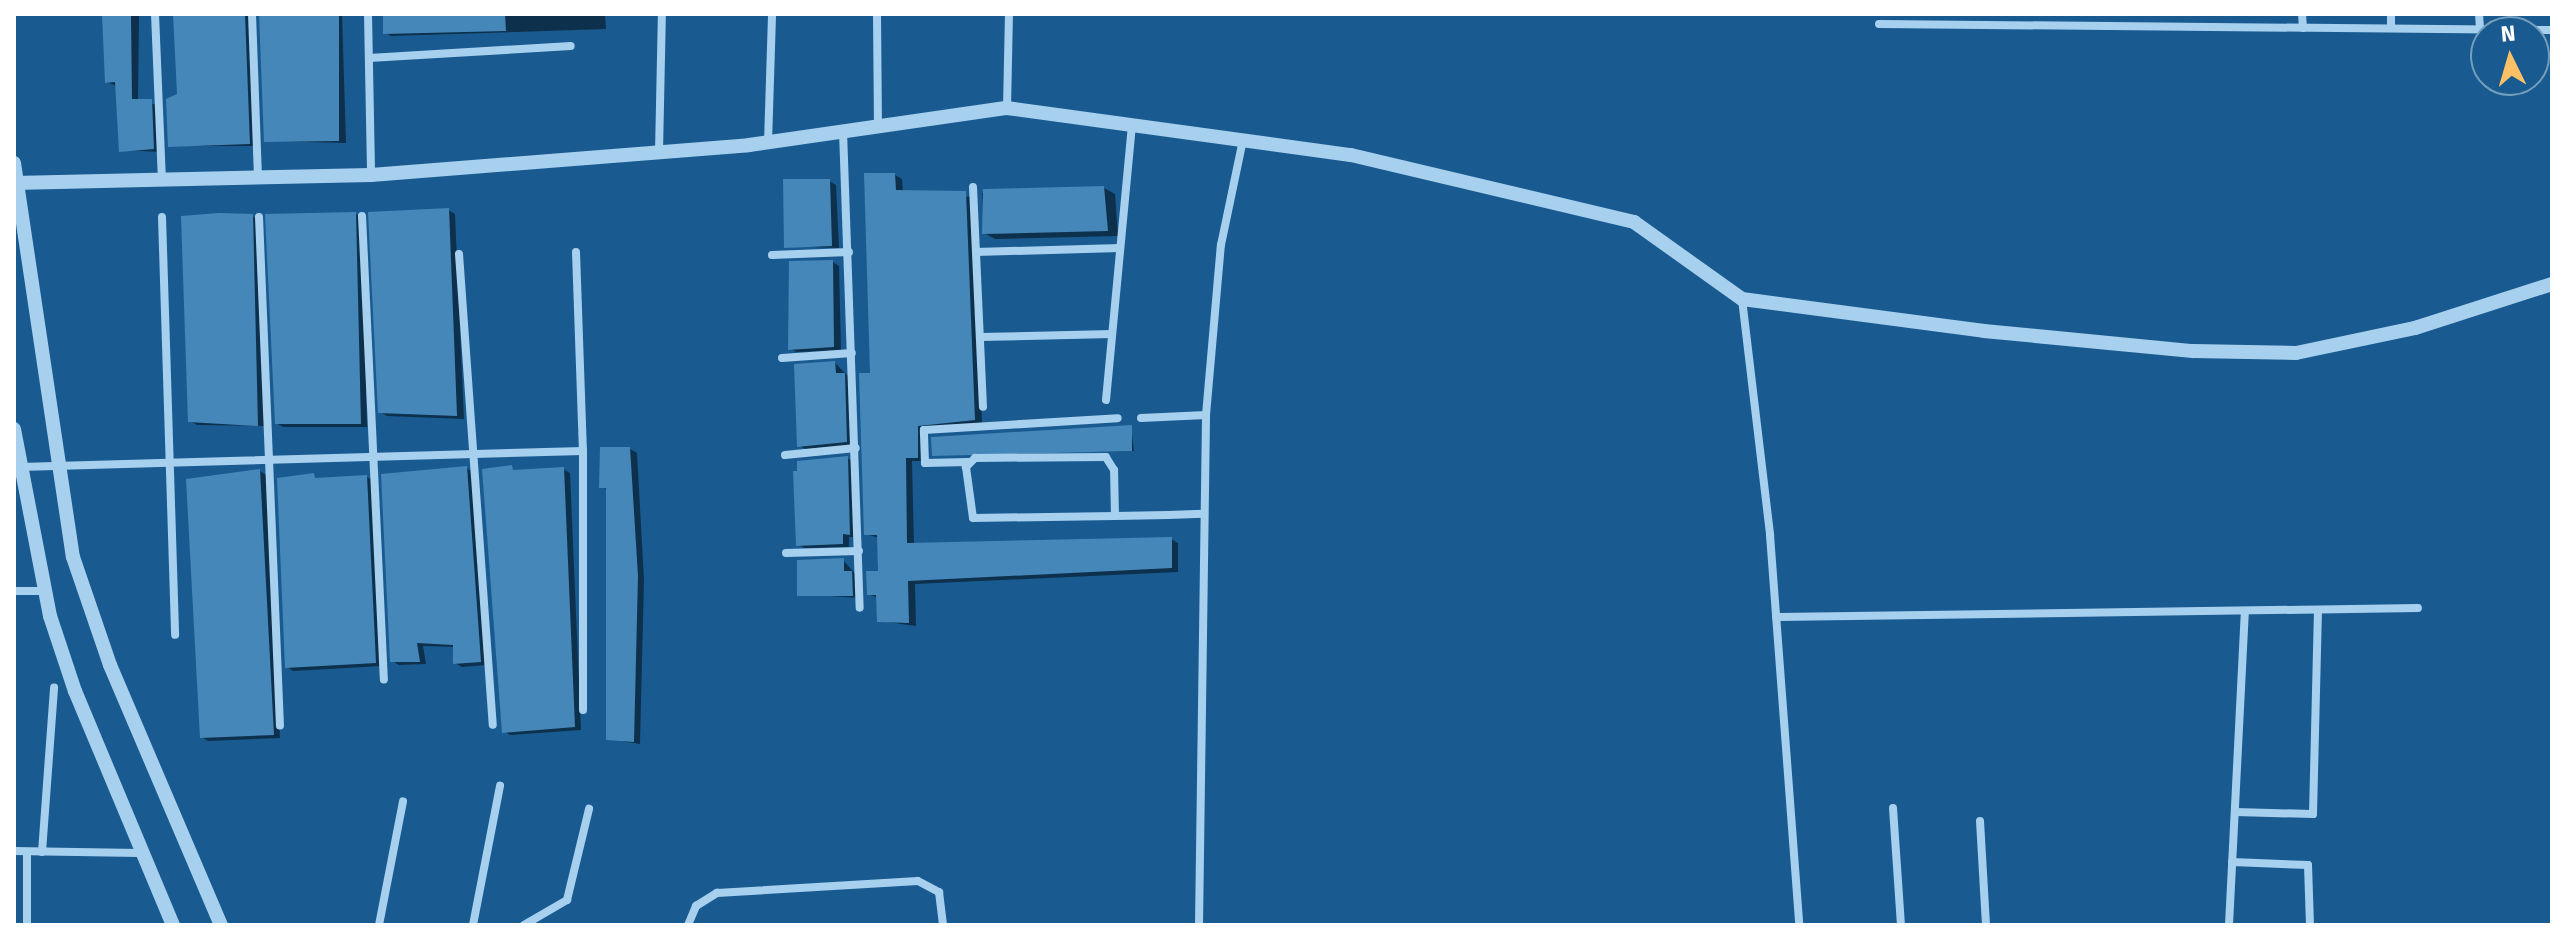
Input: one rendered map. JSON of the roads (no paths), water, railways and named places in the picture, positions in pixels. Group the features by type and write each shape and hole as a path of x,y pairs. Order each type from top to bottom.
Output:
{"street":[{"path":"155,14 162,179"},
{"path":"252,14 258,177"},
{"path":"368,14 371,175"},
{"path":"659,152 662,14"},
{"path":"768,143 772,14"},
{"path":"877,14 878,127"},
{"path":"1007,108 1009,14"},
{"path":"2302,14 2303,28"},
{"path":"2391,14 2391,28"},
{"path":"1879,24 2470,29"},
{"path":"369,58 571,46"},
{"path":"17,183 371,175 768,143 1007,108 1351,155 1634,222 1742,299 1984,331 2250,354 2357,342 2552,284"},
{"path":"1106,400 1132,125"},
{"path":"843,131 860,608"},
{"path":"1199,925 1206,415 1221,245 1243,140"},
{"path":"14,163 73,557 106,652 221,925"},
{"path":"973,187 983,407"},
{"path":"362,216 384,679"},
{"path":"162,217 167,463 175,635"},
{"path":"259,217 272,460 280,726"},
{"path":"976,252 1120,248"},
{"path":"576,252 583,451 583,710"},
{"path":"772,255 849,252"},
{"path":"459,254 493,725"},
{"path":"1742,299 1776,617 1799,925"},
{"path":"980,337 1112,334"},
{"path":"782,358 852,353"},
{"path":"1141,418 1206,415"},
{"path":"1115,516 1114,470 1106,457 925,463 924,430 1118,418"},
{"path":"14,429 44,591 75,691 139,853 173,925"},
{"path":"785,455 856,448"},
{"path":"20,467 583,451"},
{"path":"968,462 973,518 1203,514"},
{"path":"786,553 859,551"},
{"path":"14,591 44,591"},
{"path":"1776,617 2418,608"},
{"path":"2235,812 2313,814 2318,610"},
{"path":"2229,925 2245,611"},
{"path":"42,852 54,687"},
{"path":"473,925 500,786"},
{"path":"379,925 403,801"},
{"path":"1893,808 1901,925"},
{"path":"524,925 567,900 589,809"},
{"path":"1980,821 1986,925"},
{"path":"14,851 139,853"},
{"path":"27,852 27,925"},
{"path":"2232,862 2308,865 2310,925"},
{"path":"688,925 696,906 717,893 918,881 939,892 943,925"}]}
